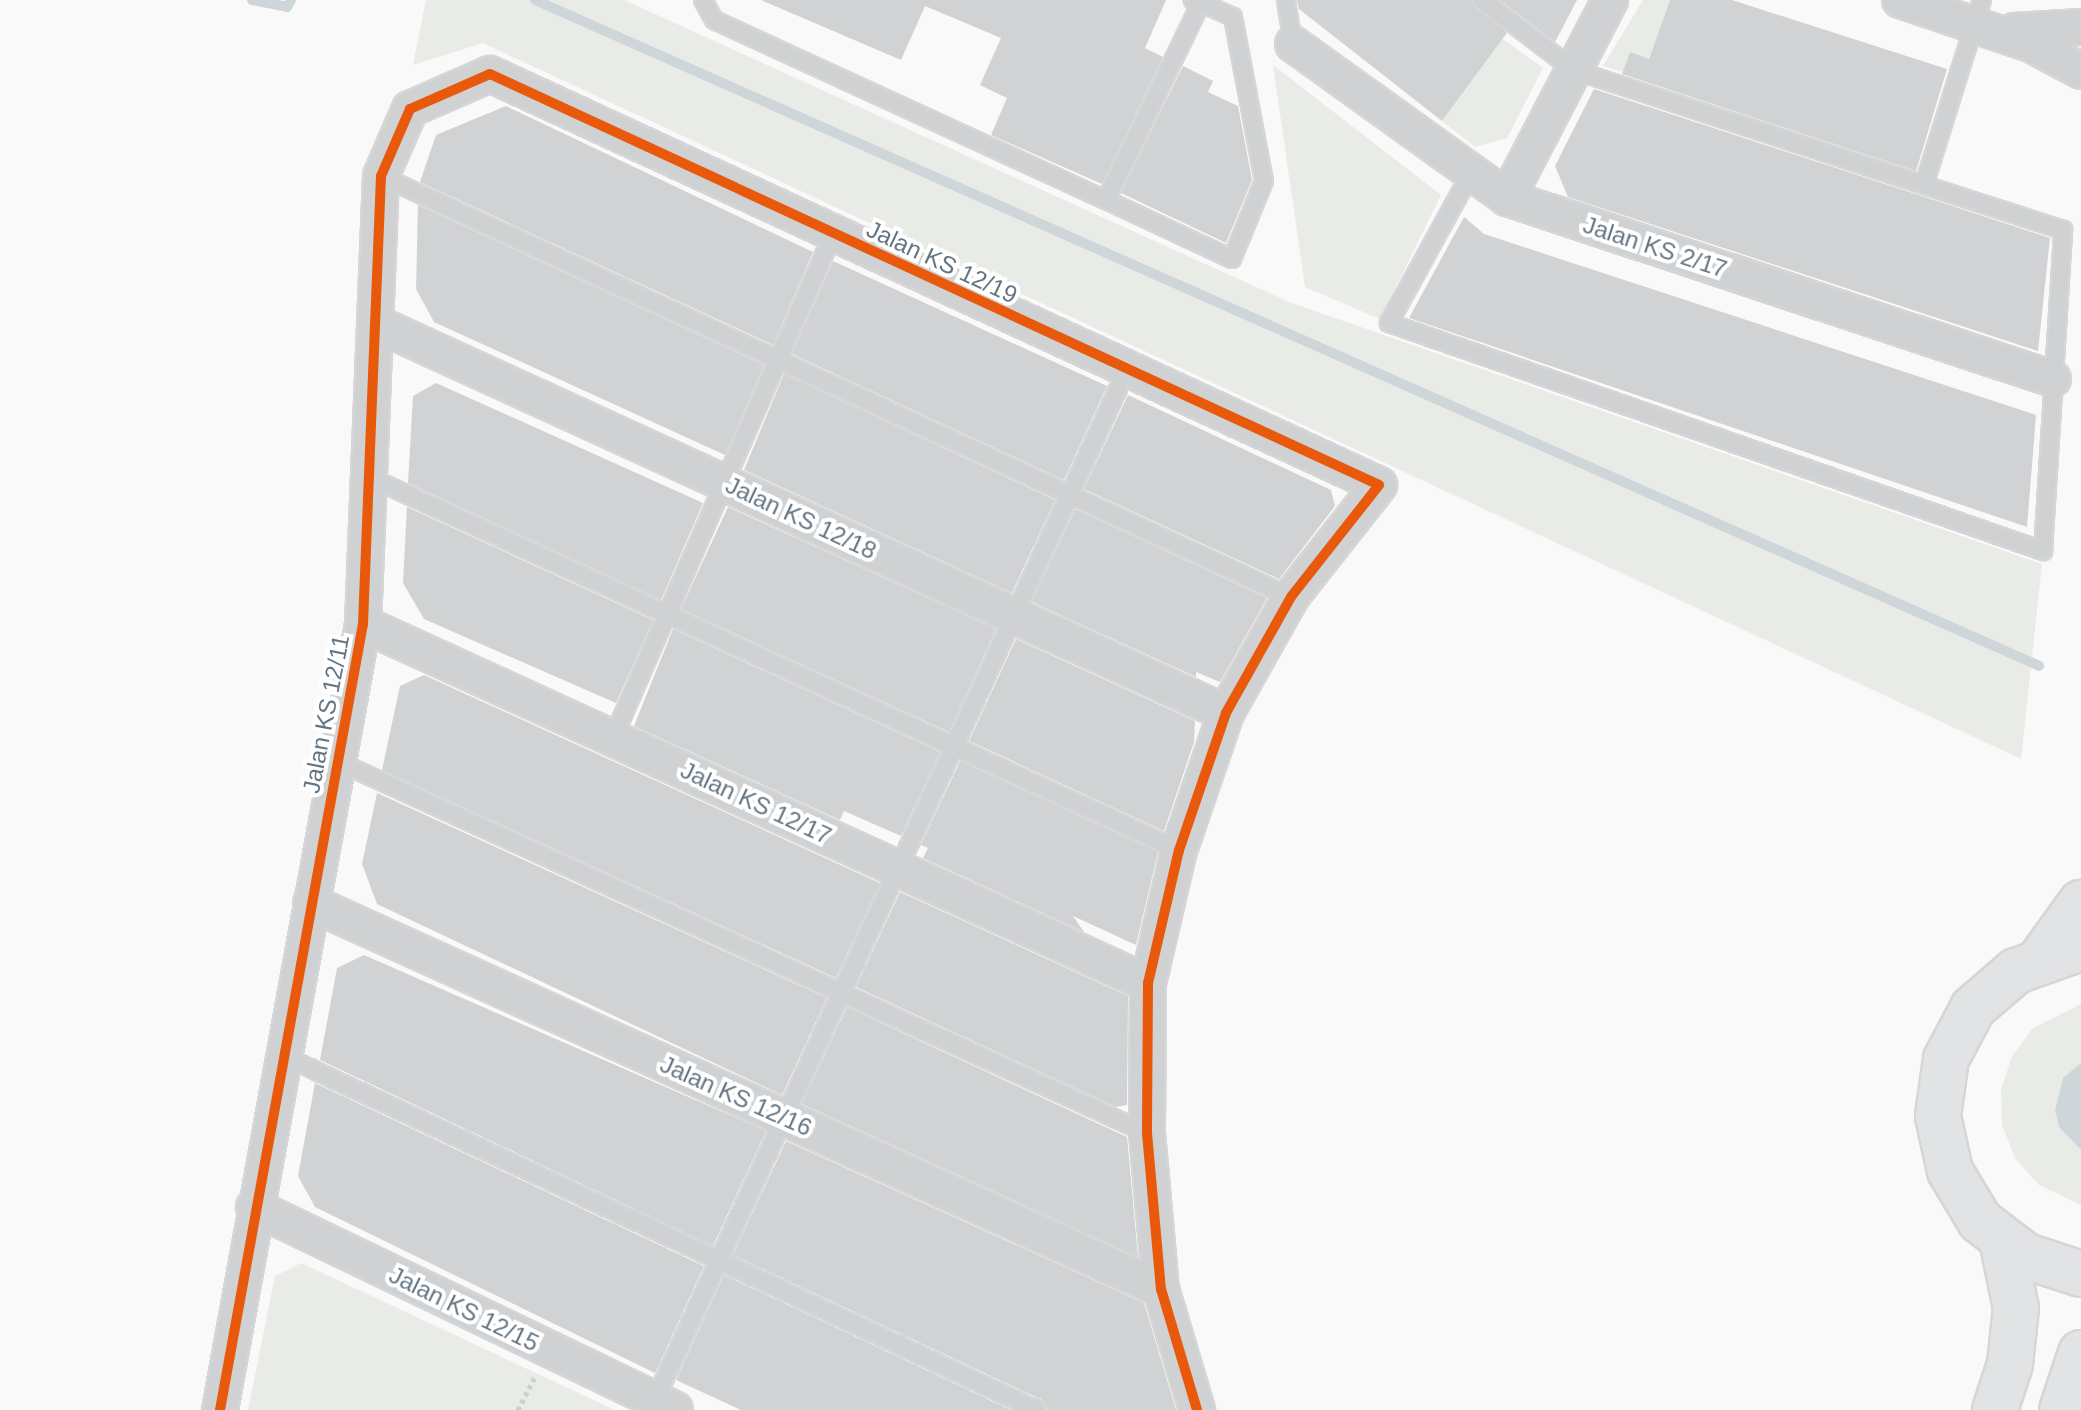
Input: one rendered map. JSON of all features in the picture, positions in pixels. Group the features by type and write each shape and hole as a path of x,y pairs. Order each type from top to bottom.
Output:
{"main road":[{"path":"2081,903 2061,953 1973,1008 1946,1059 1940,1087 1942,1144 1950,1171 1980,1221 2002,1240 2053,1268 2081,1274"},
{"path":"1995,1410 2010,1364 2016,1308 2002,1240"},
{"path":"2062,1410 2081,1353"}],"street":[{"path":"1507,198 1610,0"},
{"path":"1900,0 1984,19 2081,27"},
{"path":"1984,19 2081,71"},
{"name":"Jalan KS 2/17","path":"1293,44 1507,198 2053,379"},
{"name":"Jalan KS 12/11","path":"220,1410 254,1207 363,624 381,176 410,109 490,74"},
{"name":"Jalan KS 12/19","path":"490,74 1379,485 1291,597"},
{"name":"Jalan KS 12/18","path":"375,323 1226,713"},
{"path":"1197,1410 1161,1289 1147,1133 1148,983 1179,850 1226,713 1291,597"},
{"name":"Jalan KS 12/17","path":"363,624 1148,983"},
{"name":"Jalan KS 12/16","path":"311,903 1161,1289"},
{"name":"Jalan KS 12/15","path":"254,1207 660,1407"}],"lane":[{"path":"703,0 714,20 1232,259 1264,181 1233,17 1197,2 1106,200"},
{"path":"1286,0 1293,44"},
{"path":"1471,173 1389,323 1449,349 2043,551 2063,230 1574,70 1482,0"},
{"path":"1924,185 1984,19"},
{"path":"381,176 1291,597"},
{"path":"613,738 721,480 833,234"},
{"path":"660,1407 720,1262 902,870 1013,616 1127,369"},
{"path":"369,477 1179,850"},
{"path":"337,761 843,997 1147,1133"},
{"path":"282,1055 1037,1410"}],"shaded area":[{"path":"426,0 624,0 1289,302 2042,564 2021,759 483,43 413,65"},
{"path":"1643,0 1670,0 1649,59 1630,53 1623,72 1603,66"},
{"path":"1503,39 1543,68 1507,138 1475,147 1442,121"},
{"path":"1273,65 1441,195 1380,319 1305,287"},
{"path":"2081,1004 2081,1063 2055,1110 2059,1127 2081,1150 2081,1205 2039,1185 2015,1158 2002,1125 2001,1090 2012,1056 2033,1028"},
{"path":"2081,1063 2081,1150 2059,1127 2055,1110 2063,1078"},
{"path":"301,1263 615,1410 248,1410 275,1276"}],"building":[{"path":"761,0 1166,0 1145,48 1163,57 1102,184 991,135 1007,98 980,85 1001,38 925,6 901,60"},
{"path":"1297,0 1471,0 1507,33 1442,121 1299,9"},
{"path":"1500,0 1577,0 1555,42"},
{"path":"1670,0 1732,0 1947,69 1916,171 1622,74 1630,52 1649,59"},
{"path":"1183,66 1213,81 1208,92 1238,106 1252,180 1226,243 1121,193"},
{"path":"1594,89 2050,238 2038,351 1568,197 1555,166"},
{"path":"506,106 813,252 773,345 420,182 436,135"},
{"path":"418,205 764,365 725,455 434,322 416,289"},
{"path":"1464,217 1484,234 2036,415 2027,527 1409,318"},
{"path":"833,261 1107,386 1064,480 792,354"},
{"path":"784,374 1055,500 1012,593 744,470"},
{"path":"436,383 703,503 661,600 408,483 413,396"},
{"path":"1128,395 1331,490 1335,506 1279,579 1084,489"},
{"path":"407,507 653,620 616,703 424,619 403,583"},
{"path":"728,507 996,629 949,732 681,609"},
{"path":"1075,509 1267,598 1220,682 1196,672 1196,677 1032,602"},
{"path":"673,629 940,752 901,836 844,811 840,820 634,726"},
{"path":"1016,639 1195,721 1194,742 1164,831 969,741"},
{"path":"424,675 880,883 836,978 382,770 400,686"},
{"path":"960,761 1158,852 1136,945 1073,916 1084,932 923,858 928,848 921,845"},
{"path":"377,793 827,998 782,1095 377,904 362,864"},
{"path":"900,892 1128,996 1127,1105 1116,1107 856,987"},
{"path":"364,955 766,1131 713,1246 320,1060 337,968"},
{"path":"847,1007 1127,1137 1138,1257 802,1104"},
{"path":"315,1083 704,1266 655,1373 315,1207 298,1176"},
{"path":"786,1141 1144,1303 1176,1410 1048,1410 1042,1400 733,1255"},
{"path":"724,1275 1011,1410 741,1410 676,1380"}],"waterway":[{"path":"252,0 287,7 291,0"},
{"path":"535,0 2039,666"}],"cycle path":[{"path":"220,1410 363,624 381,176 410,109 490,74 1379,485 1291,597 1226,713 1179,850 1148,983 1147,1133 1161,1289 1197,1410"}]}
